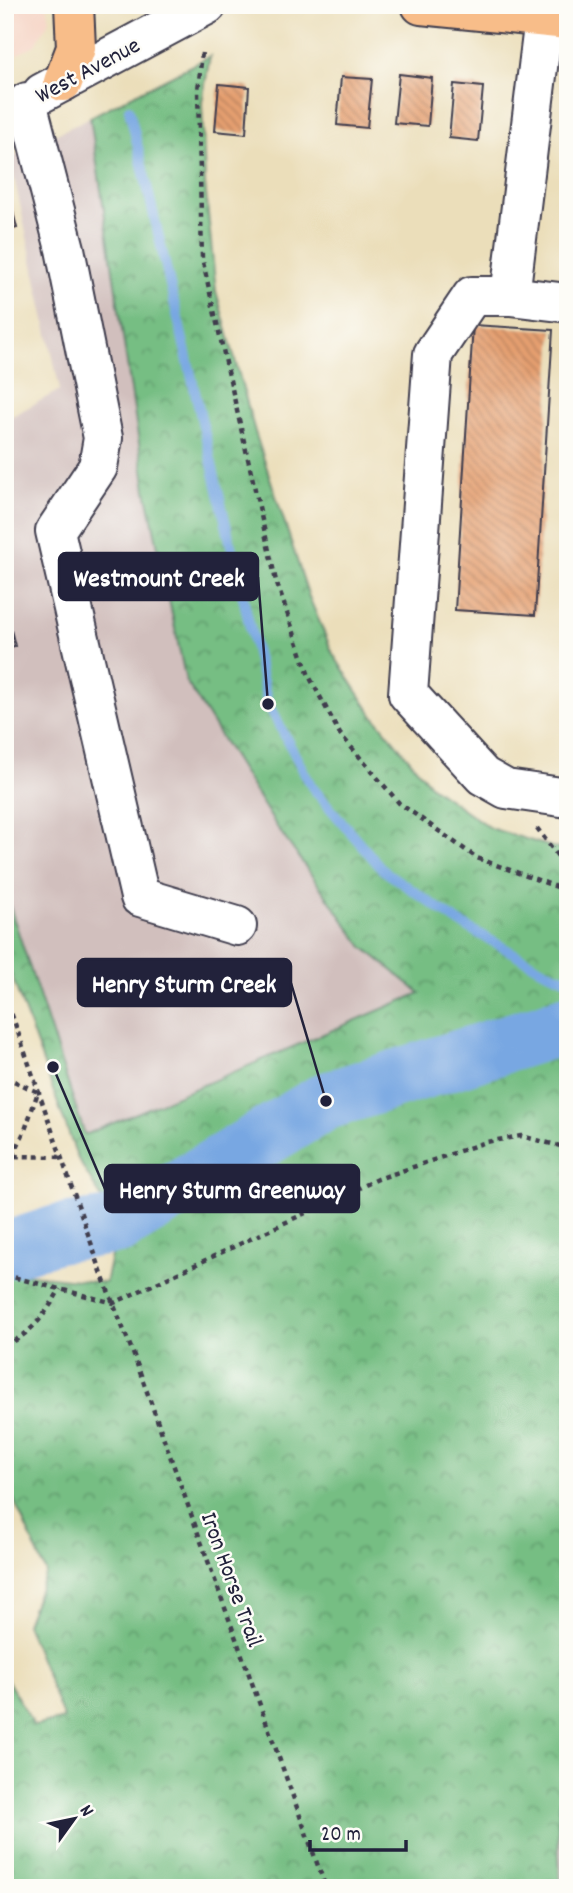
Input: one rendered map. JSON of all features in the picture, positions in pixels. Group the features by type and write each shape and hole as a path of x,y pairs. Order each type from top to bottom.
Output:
{"main road":[{"path":"63,82 76,48 74,5"},
{"path":"421,5 556,19"}],"street":[{"name":"West Avenue","path":"16,108 207,5"},
{"path":"510,296 556,19"},
{"path":"16,108 65,249 103,438 98,467 55,531 140,897 237,926"},
{"path":"568,303 510,296 472,296 433,354 408,694 483,776 506,789 568,798"}],"path":[{"path":"202,53 198,90 202,258 276,580 309,676 340,734 399,803 477,858 568,891"},
{"path":"5,995 62,1157 5,1158"},
{"path":"5,1077 38,1092"},
{"path":"13,1156 38,1092"},
{"path":"5,1275 114,1303 378,1179 486,1142 521,1136 568,1148"},
{"name":"Iron Horse Trail","path":"62,1157 105,1283 326,1888"},
{"path":"5,1346 24,1336 46,1312 60,1289"}],"shaded area":[{"path":"5,5 47,5 50,20 35,45 5,61"},
{"path":"90,117 146,490 277,827 363,947 420,993 85,1135 5,892 5,420 60,390 10,158"},
{"path":"568,1704 568,1888 560,1888 558,1825"}],"green space":[{"path":"210,56 202,102 205,184 216,291 255,432 309,597 333,654 372,714 431,786 490,828 568,852 568,1704 558,1825 560,1888 15,1888 5,1874 5,1676 34,1726 64,1719 26,1624 46,1572 5,1480 5,1272 105,1283 118,1225 78,1159 5,957 5,892 85,1135 420,993 363,947 277,827 186,681 146,490 90,117"}],"building":[{"path":"399,74 432,78 428,126 394,123"},
{"path":"341,77 372,79 367,128 337,125"},
{"path":"219,84 249,87 246,134 215,131"},
{"path":"454,84 483,87 478,141 449,138"},
{"path":"5,179 17,228 5,231"},
{"path":"473,325 553,330 535,615 455,610"},
{"path":"5,605 15,646 5,648"}],"waterway":[{"path":"129,109 268,704 312,787 383,870 460,923 545,971 568,980"},
{"path":"5,1248 11,1249 57,1234 118,1225 326,1101 568,1024"}],"place":[{"name":"Westmount Creek","path":"268,704"},
{"name":"Henry Sturm Greenway","path":"53,1067"},
{"name":"Henry Sturm Creek","path":"326,1101"}]}
